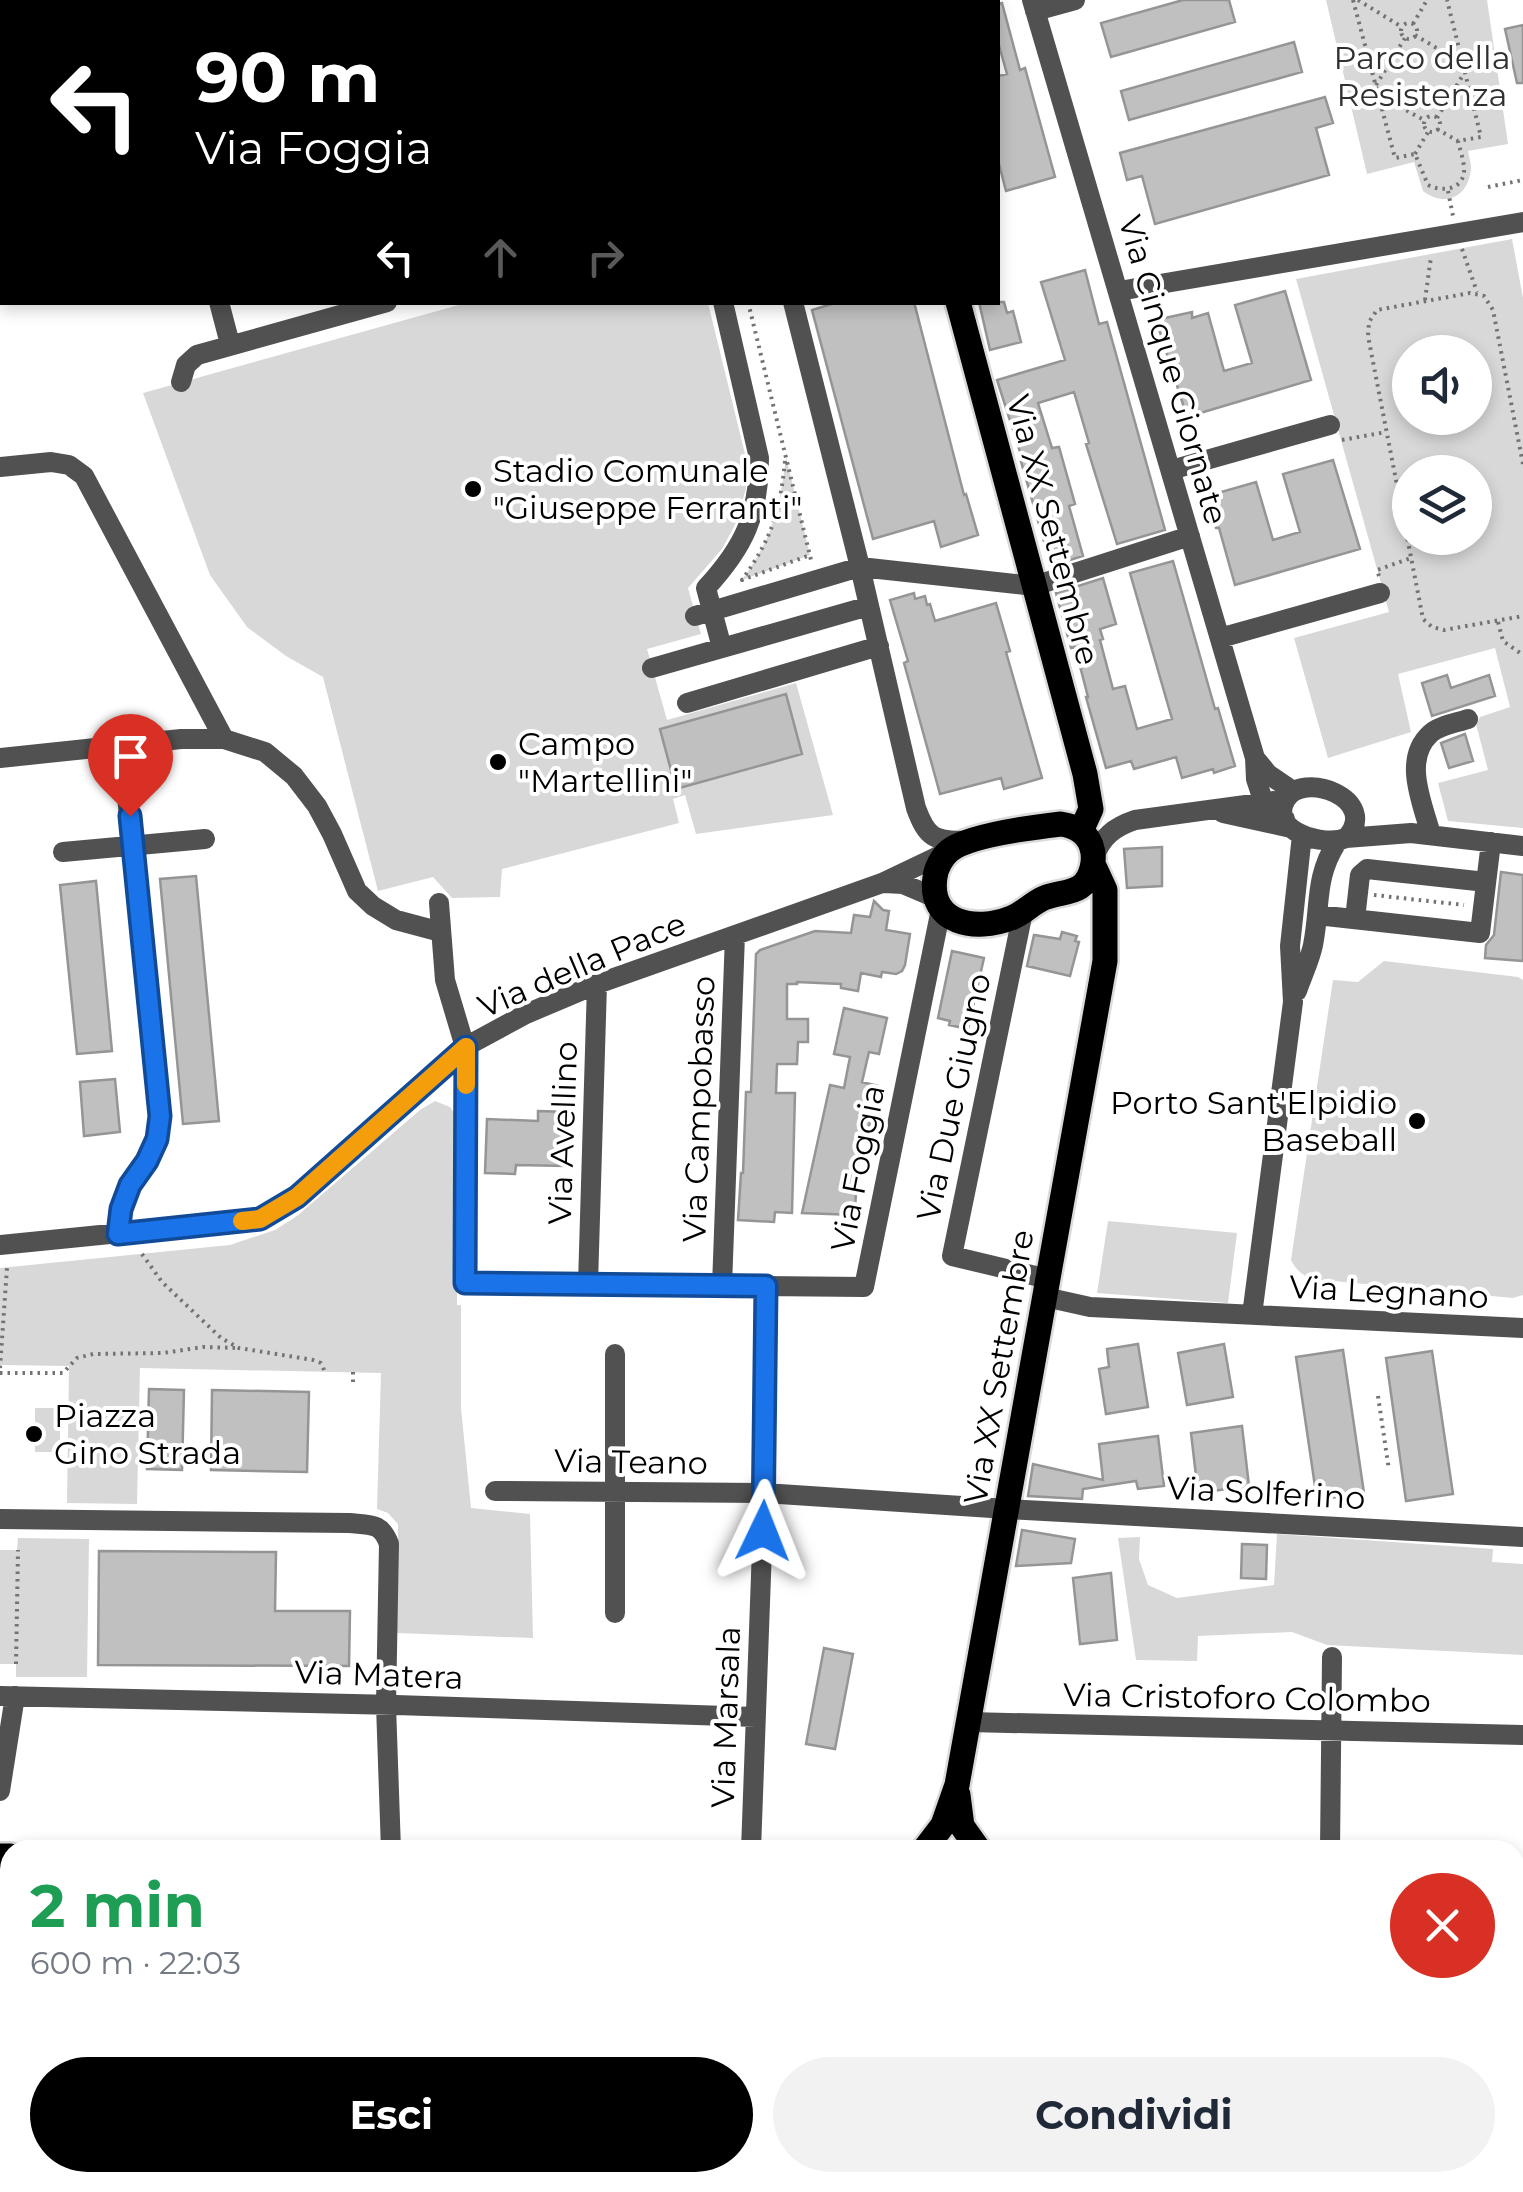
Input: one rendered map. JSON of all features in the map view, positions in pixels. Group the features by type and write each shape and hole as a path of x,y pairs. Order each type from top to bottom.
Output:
{"main road":[{"name":"Via XX Settembre","path":"959,305 1091,802"},
{"path":"1046,826 1074,811 1085,774"},
{"path":"1088,847 1068,825 1046,826 956,847 937,868 934,882 938,903 956,922 970,924 1007,920 1042,899 1081,888 1086,882 1091,802"},
{"name":"Via XX Settembre","path":"951,1838 1105,961 1105,890 1088,847"},
{"path":"1069,893 1094,925 1105,961"}],"street":[{"path":"1033,6 1076,0"},
{"name":"Via Cinque Giornate","path":"1033,6 1255,758 1256,778 1264,802"},
{"path":"1118,291 1523,222"},
{"path":"220,305 230,344"},
{"path":"722,648 703,613 706,588 744,539 759,482 758,458 724,305"},
{"path":"794,305 870,606 916,808 924,828 956,847"},
{"path":"182,382 186,364 196,355 342,308"},
{"path":"1171,470 1330,424"},
{"path":"0,467 51,462 68,465 84,476 224,739"},
{"path":"703,613 860,567 1034,586 1190,536"},
{"path":"1220,638 1380,593"},
{"path":"652,668 870,606"},
{"path":"687,704 879,646"},
{"path":"1421,834 1414,766 1418,749 1432,732 1468,720"},
{"path":"0,758 182,739 224,739 265,752 294,776 317,806 357,891 396,920 441,932"},
{"path":"1255,758 1291,815"},
{"path":"118,1234 125,1197 157,1139 160,1116 126,787"},
{"path":"1252,1315 1292,1002 1291,815 1302,787 1317,788 1342,796 1376,819 1421,834"},
{"path":"1091,802 1125,819 1264,802 1291,815 1319,841 1421,834 1523,846"},
{"path":"1292,1002 1313,948 1320,878 1327,858 1356,823 1351,804"},
{"path":"1206,810 1291,815"},
{"path":"1088,847 1098,846 1125,819"},
{"path":"63,852 204,840"},
{"path":"1316,914 1480,932 1490,842"},
{"name":"Via della Pace","path":"0,1245 260,1219 297,1197 466,1047 526,1014 597,984 882,883 956,847"},
{"path":"1355,919 1360,875 1367,869 1486,882"},
{"path":"882,883 903,884 938,903"},
{"path":"439,903 445,980 466,1047"},
{"name":"Via Foggia","path":"466,1047 465,1283 864,1287 938,903"},
{"name":"Via Due Giugno","path":"1023,912 952,1256 1046,1288"},
{"name":"Via Campobasso","path":"722,1286 735,935"},
{"name":"Via Avellino","path":"588,1284 597,984"},
{"name":"Via Marsala","path":"751,1840 764,1494 766,1286"},
{"name":"Via Legnano","path":"1046,1288 1090,1307 1523,1328"},
{"path":"615,1354 616,1613"},
{"name":"Via Teano","path":"495,1491 764,1494 1007,1509"},
{"name":"Via Solferino","path":"1007,1509 1523,1537"},
{"path":"0,1519 349,1523 374,1525 384,1532 389,1544 386,1704 391,1840"},
{"path":"1330,1840 1332,1657"},
{"path":"0,1791 8,1696"},
{"name":"Via Matera","path":"8,1696 756,1717"},
{"name":"Via Cristoforo Colombo","path":"969,1722 1523,1735"}],"path":[{"path":"1356,0 1402,26 1413,24"},
{"path":"1356,0 1395,158 1415,154 1428,132 1438,130 1458,141 1481,137 1447,0"},
{"path":"1413,24 1427,0"},
{"path":"1413,24 1416,35"},
{"path":"1402,26 1405,38"},
{"path":"1405,38 1416,35"},
{"path":"1416,35 1463,64"},
{"path":"1376,86 1405,38"},
{"path":"1437,118 1465,72"},
{"path":"1378,94 1424,120"},
{"path":"1424,120 1430,116 1437,118"},
{"path":"1437,118 1438,130"},
{"path":"1424,120 1428,132"},
{"path":"1415,154 1428,186 1448,191 1456,186 1464,170 1458,141"},
{"path":"1488,187 1523,180"},
{"path":"1448,191 1457,234 1478,293 1490,302 1493,310 1523,464"},
{"path":"1425,300 1435,238"},
{"path":"1478,293 1377,310 1369,322 1368,336 1423,619 1444,630 1523,616"},
{"path":"749,305 786,456 810,555 742,580 770,536 781,502 786,456"},
{"path":"1514,416 1523,414"},
{"path":"1330,424 1336,422 1341,440 1386,432"},
{"path":"1380,593 1383,592 1377,570 1411,558"},
{"path":"1498,622 1503,641 1523,654"},
{"path":"1358,893 1483,907"},
{"path":"142,1254 162,1282 198,1317 220,1338 240,1348"},
{"path":"7,1268 0,1371 63,1372 77,1358 93,1354 163,1353 203,1347 240,1348 313,1360 325,1372"},
{"path":"353,1382 354,1372"},
{"path":"1378,1396 1389,1470"},
{"path":"16,1664 18,1550"}],"green space":[{"name":"Parco della Resistenza","path":"1326,0 1487,0 1508,144 1468,151 1469,178 1461,193 1440,199 1423,191 1414,162 1367,174"},
{"path":"1512,239 1523,298 1523,828 1448,821 1438,783 1488,770 1476,724 1480,717 1510,707 1495,648 1398,674 1411,732 1328,758 1294,638 1389,612 1296,279"},
{"path":"459,305 708,305 746,458 746,488 737,521 722,549 688,588 701,634 647,649 667,720 796,683 833,815 696,834 685,795 673,799 679,823 502,869 500,897 452,898 433,877 378,891 323,677 247,627 210,575 143,393"},
{"path":"786,457 810,555 742,580 773,522"},
{"name":"Porto Sant'Elpidio Baseball","path":"1384,961 1523,980 1523,1295 1513,1298 1312,1279 1291,1260 1333,980 1358,982"},
{"path":"435,1101 450,1107 458,1118 457,1305 461,1305 461,1408 471,1508 530,1514 533,1638 397,1633 398,1524 388,1513 377,1509 381,1373 140,1368 137,1504 67,1503 69,1366 0,1365 0,1268 230,1245 275,1230"},
{"path":"1108,1221 1237,1233 1228,1303 1097,1293"},
{"path":"35,1408 60,1408 60,1452 35,1452"},
{"path":"1277,1534 1493,1549 1492,1562 1523,1564 1523,1655 1327,1645 1292,1632 1198,1636 1197,1661 1136,1660 1118,1538 1140,1537 1139,1559 1148,1585 1177,1598 1274,1585"},
{"path":"18,1538 89,1539 87,1677 16,1677 16,1664 0,1664 0,1550 17,1550"}],"building":[{"path":"1183,0 1229,0 1235,22 1111,57 1101,23"},
{"path":"1000,4 1020,70 1025,68 1055,177 1006,191 1000,168 1000,76 1007,74 1000,49"},
{"path":"1523,25 1523,83 1517,83 1505,29"},
{"path":"1294,42 1302,72 1129,120 1121,91"},
{"path":"1325,97 1333,123 1316,128 1329,175 1155,224 1142,176 1127,180 1120,153"},
{"path":"1085,270 1099,324 1107,322 1165,530 1117,544 1074,392 1038,403 1052,448 1059,447 1075,504 1069,506 1083,556 1051,566 997,380 1065,360 1041,282"},
{"path":"1285,291 1311,380 1187,417 1156,320 1192,312 1192,318 1208,313 1224,371 1252,363 1235,305"},
{"path":"1004,302 1007,313 1013,311 1021,342 990,350 980,305"},
{"path":"828,305 915,305 978,535 941,547 934,521 873,539 812,310"},
{"path":"1333,460 1360,549 1235,585 1207,496 1256,482 1273,540 1300,532 1283,474"},
{"path":"1173,561 1235,766 1182,778 1176,757 1134,769 1131,761 1106,768 1075,647 1071,648 1056,593 1103,578 1116,624 1100,629 1100,640 1113,689 1125,686 1137,729 1172,719 1130,573"},
{"path":"914,593 915,599 925,596 935,621 996,603 1042,778 1004,789 1001,778 940,794 890,600"},
{"path":"1447,675 1451,688 1489,675 1495,696 1432,716 1422,683"},
{"path":"786,694 802,754 676,789 660,729"},
{"path":"1465,734 1473,761 1449,768 1441,743"},
{"path":"1162,847 1162,886 1127,888 1124,849"},
{"path":"1501,872 1523,875 1523,961 1485,958 1486,945 1494,935"},
{"path":"196,876 219,1121 183,1124 160,879"},
{"path":"96,881 112,1051 77,1054 60,885"},
{"path":"874,901 889,911 886,930 910,934 905,965 896,974 882,972 881,977 861,973 858,991 841,988 841,984 787,984 787,1019 808,1019 808,1042 798,1042 797,1064 777,1064 776,1093 795,1093 792,1213 775,1212 774,1222 738,1220 746,1092 751,1092 756,954 815,931 851,933 854,915 870,917"},
{"path":"1062,932 1077,936 1075,941 1079,942 1070,976 1027,966 1034,935 1060,939"},
{"path":"952,951 984,958 968,1029 938,1018"},
{"path":"844,1008 887,1018 879,1054 869,1052 862,1082 878,1086 866,1141 858,1140 855,1215 802,1213 830,1085 844,1088 850,1057 834,1054"},
{"path":"115,1079 120,1132 84,1136 80,1082"},
{"path":"538,1111 569,1112 567,1166 516,1165 515,1174 485,1173 487,1119 538,1121"},
{"path":"1138,1344 1148,1407 1106,1414 1099,1369 1109,1367 1107,1349"},
{"path":"1224,1344 1233,1397 1187,1405 1178,1353"},
{"path":"1343,1350 1364,1493 1317,1500 1296,1357"},
{"path":"1432,1351 1453,1494 1406,1501 1386,1358"},
{"path":"149,1389 184,1390 182,1470 147,1469"},
{"path":"212,1390 309,1392 307,1472 211,1470"},
{"path":"1242,1426 1249,1486 1198,1493 1191,1433"},
{"path":"1158,1436 1164,1486 1138,1489 1136,1481 1083,1489 1082,1499 1028,1496 1033,1464 1103,1480 1099,1444"},
{"path":"1022,1530 1075,1539 1071,1563 1016,1566"},
{"path":"1242,1544 1267,1545 1266,1579 1241,1578"},
{"path":"99,1551 276,1552 275,1611 350,1611 349,1666 98,1665"},
{"path":"1111,1573 1117,1640 1080,1644 1073,1578"},
{"path":"824,1648 853,1654 835,1749 806,1744"}],"slow traffic":[{"path":"242,1221 260,1219 297,1197 466,1047 466,1085"}],"place":[{"name":"Stadio Comunale \"Giuseppe Ferranti\"","path":"473,489"},
{"name":"Campo \"Martellini\"","path":"498,762"},
{"name":"Porto Sant'Elpidio Baseball","path":"1417,1121"},
{"name":"Piazza Gino Strada","path":"34,1434"}],"route":[{"path":"130,816 160,1116 157,1139 121,1209 118,1234 260,1219 297,1197 466,1047 465,1283 766,1286 763,1531"}]}
